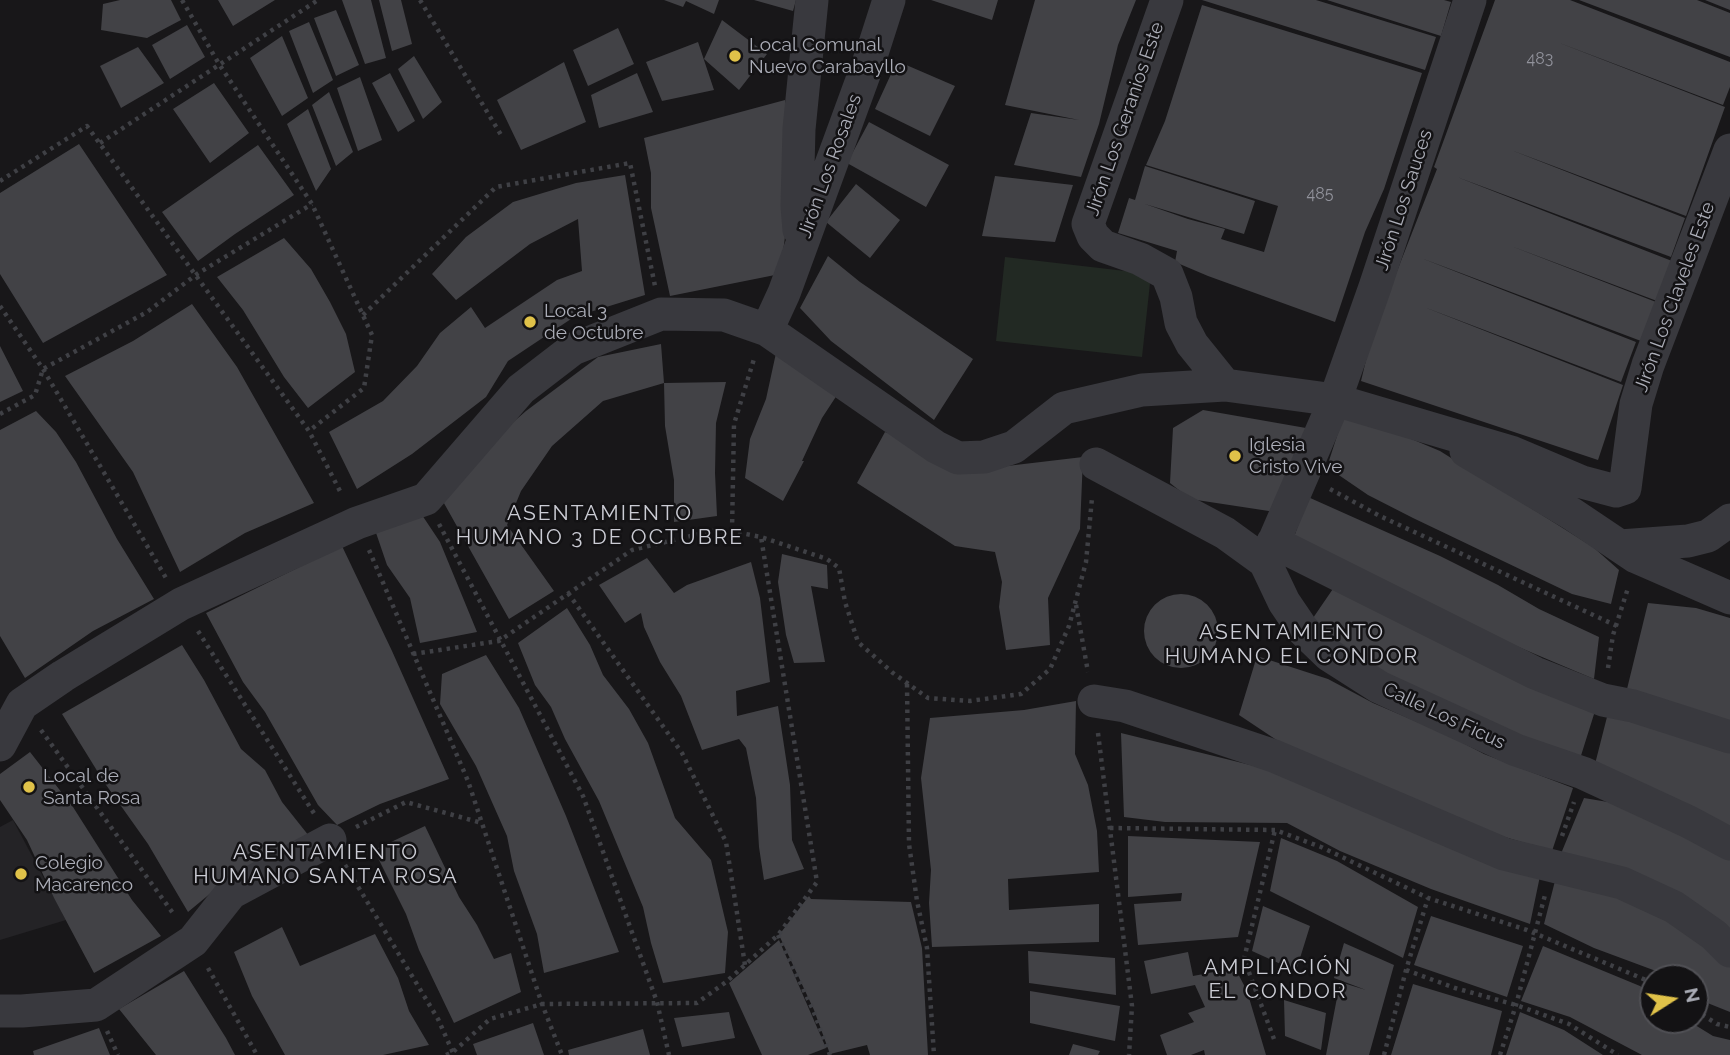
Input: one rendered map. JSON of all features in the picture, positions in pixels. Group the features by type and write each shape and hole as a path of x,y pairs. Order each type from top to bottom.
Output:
{"street":[{"path":"801,246 797,206 799,129 812,0"},
{"name":"Jirón Los Rosales","path":"768,330 784,293 889,0"},
{"name":"Jirón Los Geranios Este","path":"1167,0 1088,224 1093,236 1103,246 1140,259 1167,274 1176,297 1181,323 1192,344 1225,386"},
{"name":"Jirón Los Sauces","path":"1269,552 1335,400 1470,0"},
{"name":"Jirón Los Claveles Este","path":"1434,431 1511,453 1582,482 1616,491 1625,488 1636,404 1648,365 1730,150"},
{"path":"0,745 22,704 62,676 181,604 357,523 426,499 521,389 573,349 661,314 724,315 768,330 936,447 958,458 984,457 1014,447 1064,408 1142,390 1225,386 1335,400 1434,431 1572,514 1628,552 1730,598"},
{"name":"Calle Los Ficus","path":"1096,464 1225,533 1269,552 1284,602 1303,630 1329,655 1392,693 1516,750 1583,773 1689,822 1730,845"},
{"path":"1628,552 1709,536 1730,520"},
{"path":"1269,552 1535,673 1603,700 1633,706 1730,737"},
{"path":"1094,701 1125,706 1274,756 1504,854 1622,883 1674,907 1714,935 1730,951"},
{"path":"0,1011 96,1004 193,941 231,893 330,840"}],"path":[{"path":"181,0 219,64 312,204 372,335 364,388 309,431"},
{"path":"100,143 318,0"},
{"path":"420,0 501,135"},
{"path":"0,181 87,126 309,431 357,523 468,781 542,1004 562,1055"},
{"path":"363,315 496,187 630,163 661,314"},
{"path":"0,414 35,395 43,369 147,312 197,274 312,204"},
{"path":"0,306 43,369 181,604 330,840 438,1019 453,1054"},
{"path":"732,531 734,424 758,345 768,330"},
{"path":"414,654 499,641 632,550 720,529 761,537 827,559 839,568 845,601 858,642 907,684 928,698 970,701 1021,694 1050,670 1069,626 1086,562 1096,464"},
{"path":"1302,473 1380,516 1617,626"},
{"path":"426,499 583,796 657,1002 669,1055"},
{"path":"446,1055 453,1054 490,1018 542,1004 697,1003 726,982 778,935 817,882 761,537"},
{"path":"1603,700 1628,552"},
{"path":"568,593 682,753 726,842 745,965"},
{"path":"1075,600 1094,701 1132,1006 1129,1055"},
{"path":"907,684 909,844 927,948 934,1055"},
{"path":"22,704 193,941 257,1055"},
{"path":"1500,1055 1516,1005 1533,934 1583,773"},
{"path":"330,840 406,802 482,824"},
{"path":"1110,828 1275,830 1321,846 1428,898 1527,930 1639,976"},
{"path":"1274,1039 1244,959 1275,830"},
{"path":"1384,1055 1428,898"},
{"path":"778,935 813,1010 830,1055"},
{"path":"1406,970 1569,1024 1618,1055"},
{"path":"1709,1019 1730,1027"}],"shaded area":[{"path":"1005,257 1151,274 1142,357 996,341"},
{"name":"Colegio Macarenco","path":"13,820 66,920 0,940 0,827"}],"building":[{"path":"120,0 171,0 181,20 147,38 101,30 103,4"},
{"path":"218,0 275,0 233,26"},
{"path":"342,0 371,0 386,58 365,64"},
{"path":"379,0 401,0 412,44 392,51"},
{"path":"664,0 719,0 714,14 686,1 683,7"},
{"path":"754,0 796,0 793,11"},
{"path":"931,0 998,0 992,20"},
{"path":"1035,0 1136,0 1118,45 1099,124 1081,177 1014,165 1031,113 1079,120 1005,105"},
{"path":"1202,0 1316,0 1436,37 1425,70"},
{"path":"1327,0 1444,0 1451,2 1441,36"},
{"path":"1495,0 1570,0 1730,62 1730,87 1723,105 1557,42 1725,107 1686,216 1511,150 1685,218 1671,257 1457,177 1672,261 1657,301 1511,246 1656,302 1641,341 1421,258 1636,342 1621,382 1424,307 1623,385 1598,460 1361,381 1372,335 1437,169 1434,167"},
{"path":"1579,0 1697,0 1730,13 1730,57"},
{"path":"1705,0 1730,0 1730,10"},
{"path":"1202,5 1422,73 1384,189 1365,232 1335,322 1175,262 1177,251 1118,233 1129,198 1135,200 1145,166 1255,201 1244,234 1145,204 1225,229 1221,239 1264,252 1278,206 1146,165 1165,121"},
{"path":"336,10 359,65 336,76 314,18"},
{"name":"Local Comunal Nuevo Carabayllo","path":"722,20 767,54 739,90 704,59"},
{"path":"309,22 333,80 313,93 289,31"},
{"path":"187,25 205,57 170,79 152,45"},
{"path":"618,28 634,64 588,86 573,50"},
{"path":"282,36 308,98 282,116 250,58"},
{"path":"698,42 714,90 662,101 646,62"},
{"path":"138,47 164,83 121,108 100,66"},
{"path":"414,56 442,102 423,119 398,69"},
{"path":"897,61 955,86 930,136 875,109"},
{"path":"564,62 586,122 521,150 497,100"},
{"path":"390,73 415,121 398,132 372,83"},
{"path":"637,73 653,112 599,128 591,95"},
{"path":"360,77 382,140 358,151 337,88"},
{"path":"214,83 249,133 210,163 173,109"},
{"path":"329,92 353,152 336,166 312,105"},
{"path":"785,100 785,237 780,274 670,296 651,208 651,173 644,138"},
{"path":"308,109 331,169 316,191 287,124"},
{"path":"869,122 949,165 926,207 847,163"},
{"path":"79,144 167,275 43,343 0,274 0,193"},
{"path":"258,145 294,195 198,261 162,212"},
{"path":"625,175 645,295 574,317 508,361 486,397 412,454 357,489 329,432 383,401 417,366 440,333 471,307 485,328 557,280 582,271 578,219 530,244 456,300 432,274 466,237 513,202 576,183"},
{"path":"995,176 1073,185 1055,242 982,236"},
{"path":"856,184 900,220 870,258 826,222"},
{"path":"284,238 311,269 330,302 346,334 355,372 308,408 284,377 243,310 217,277"},
{"path":"828,256 860,282 973,359 934,420 831,341 800,308"},
{"path":"192,304 237,367 314,503 245,533 180,572 133,472 65,376 133,341"},
{"path":"661,344 664,383 603,401 552,446 521,491 507,525 554,591 509,619 436,489 526,411 598,357"},
{"path":"0,346 23,391 0,402"},
{"path":"776,353 839,392 822,418 783,501 745,478 750,439 766,399"},
{"path":"726,382 716,423 717,516 674,522 674,480 665,426 664,383"},
{"name":"Iglesia Cristo Vive","path":"1203,410 1306,428 1282,513 1190,499 1170,483 1173,428"},
{"path":"36,411 56,432 76,462 117,539 154,599 93,631 25,678 0,636 0,430"},
{"path":"1345,411 1440,451 1593,547 1619,570 1611,604 1572,594 1413,518 1368,495 1327,467"},
{"path":"885,432 990,468 1083,457 1080,529 1048,598 1050,645 1006,650 999,607 1002,582 995,552 955,546 857,483"},
{"path":"1308,497 1440,556 1539,609 1599,637 1594,679 1483,632 1294,537"},
{"path":"420,512 440,542 477,632 420,643 410,598 387,565 374,527"},
{"path":"342,546 449,779 380,804 337,825 318,805 265,712 243,682 206,613"},
{"path":"782,554 827,565 828,589 811,586 825,662 794,663 786,635 778,582"},
{"path":"647,558 674,593 687,585 751,562 760,598 770,682 736,691 737,716 778,706 790,785 792,840 804,869 764,880 756,798 746,748 739,739 702,750 681,696 660,662 644,627 641,613 625,623 599,585"},
{"path":"1339,580 1595,711 1579,762 1524,746 1345,652 1313,618"},
{"path":"1181,594 1202,600 1212,610 1218,631 1212,652 1202,662 1181,668 1160,662 1150,652 1144,631 1150,610 1160,600"},
{"path":"1648,603 1696,608 1730,618 1730,727 1627,689"},
{"path":"567,608 590,645 603,675 629,709 648,743 675,818 711,860 728,932 725,973 663,983 643,907 599,801 551,707 535,685 518,643"},
{"path":"182,645 241,749 265,770 282,802 309,836 235,873 188,912 148,844 104,782 62,714"},
{"path":"486,655 519,708 566,816 619,952 544,973 537,934 514,871 507,836 476,766 440,704 442,674"},
{"path":"1257,656 1328,679 1373,703 1448,735 1484,754 1573,788 1552,851 1454,822 1290,749 1239,715"},
{"path":"1076,701 1075,754 1088,785 1097,831 1099,872 1008,879 1009,910 1099,904 1099,942 932,947 929,903 931,870 921,778 930,718 1024,710"},
{"path":"1608,713 1730,747 1730,835 1594,768"},
{"path":"1121,733 1303,778 1540,876 1530,924 1431,889 1340,851 1287,823 1165,822 1124,817"},
{"path":"30,752 73,807 132,900 161,936 94,973 27,840 0,800 0,774"},
{"path":"1584,798 1620,804 1730,859 1730,942 1560,856"},
{"path":"425,826 459,897 494,959 511,953 521,992 454,1023 419,950 406,914 374,850"},
{"path":"1128,836 1260,842 1238,937 1138,945 1134,904 1181,901 1182,893 1128,897"},
{"path":"1281,838 1337,861 1418,907 1403,958 1270,891"},
{"path":"1556,877 1617,889 1730,958 1730,1012 1709,1004 1709,964 1639,965 1594,948 1544,924"},
{"path":"809,896 811,899 911,902 922,948 928,1055 870,1055 867,1045 830,1054 814,1010 779,935"},
{"path":"1263,906 1310,926 1296,971 1252,951"},
{"path":"1431,916 1523,946 1507,997 1414,965"},
{"path":"282,927 300,966 375,934 398,978 409,1011 429,1045 383,1055 285,1055 252,996 234,952"},
{"path":"779,940 826,1048 808,1055 762,1055 729,983"},
{"path":"1344,943 1394,965 1369,1055 1326,1055 1340,982 1366,990 1334,978"},
{"path":"1543,946 1639,986 1639,1034 1709,1034 1730,1040 1730,1055 1642,1055 1570,1017 1521,1001"},
{"path":"1028,951 1115,958 1116,995 1029,983"},
{"path":"1188,952 1193,976 1235,968 1247,991 1266,1055 1205,1055 1204,1050 1191,1055 1167,1055 1160,1035 1194,1022 1188,1013 1205,1007 1195,985 1151,994 1144,961"},
{"path":"184,971 235,1055 156,1055 119,1009"},
{"path":"1413,984 1502,1011 1491,1055 1391,1055"},
{"path":"1030,991 1120,1006 1115,1041 1030,1023"},
{"path":"1284,1000 1326,1013 1321,1050 1285,1036"},
{"path":"729,1012 735,1038 682,1047 674,1018"},
{"path":"1520,1012 1564,1030 1603,1055 1506,1055"},
{"path":"533,1023 544,1055 477,1055 473,1044"},
{"path":"99,1028 110,1055 34,1055 33,1051"},
{"path":"643,1029 650,1055 569,1055 568,1050"},
{"path":"1073,1044 1100,1051 1098,1055 1069,1055"}],"place":[{"name":"Local Comunal Nuevo Carabayllo","path":"735,56"},
{"name":"Local 3 de Octubre","path":"530,322"},
{"name":"Iglesia Cristo Vive","path":"1235,456"},
{"name":"Local de Santa Rosa","path":"29,787"},
{"name":"Colegio Macarenco","path":"21,874"}],"district":[{"name":"ASENTAMIENTO HUMANO 3 DE OCTUBRE","path":"600,526"},
{"name":"ASENTAMIENTO HUMANO EL CONDOR","path":"1292,645"},
{"name":"ASENTAMIENTO HUMANO SANTA ROSA","path":"326,865"},
{"name":"AMPLIACIÓN EL CONDOR","path":"1278,980"}]}
